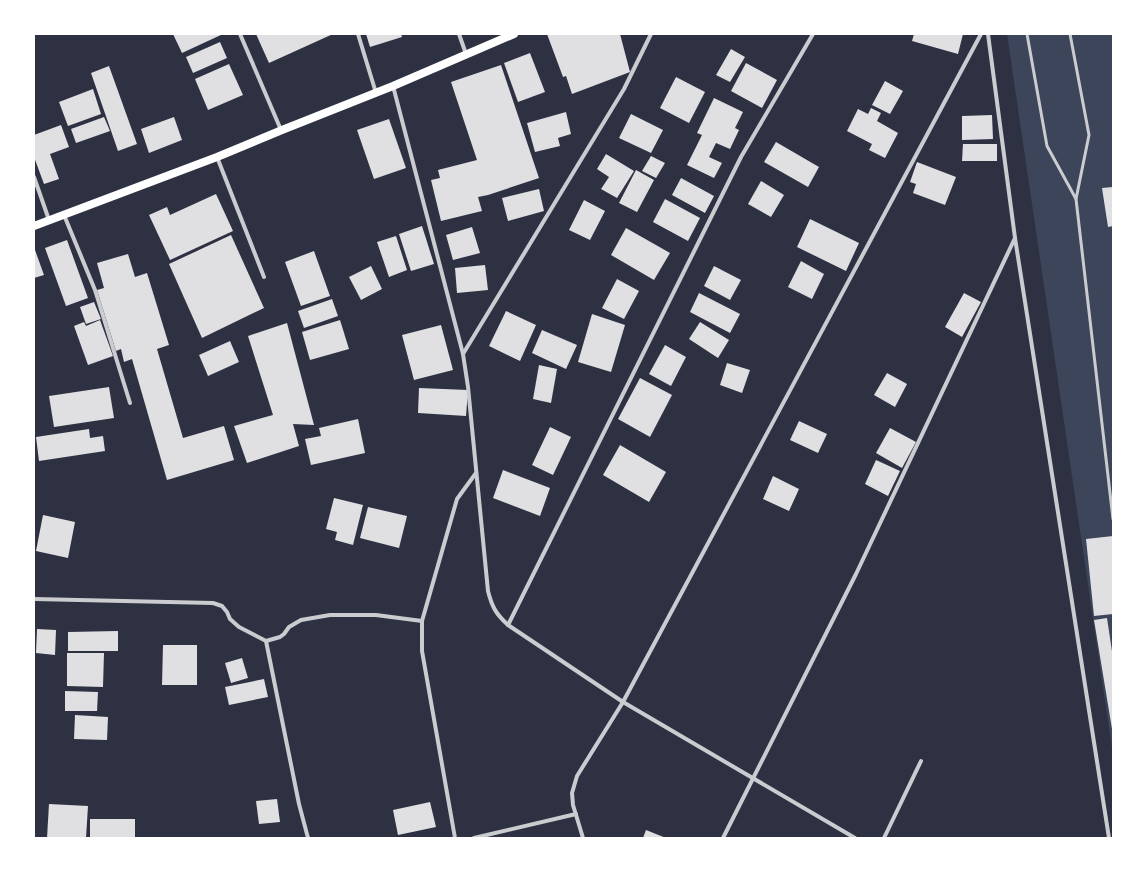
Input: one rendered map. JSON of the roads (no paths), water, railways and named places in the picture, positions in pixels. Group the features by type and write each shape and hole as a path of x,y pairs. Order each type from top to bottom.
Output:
{"main road":[{"path":"34,226 217,157 393,86 514,34"}],"street":[{"path":"240,34 282,130"},
{"path":"358,34 376,93"},
{"path":"459,34 466,55"},
{"path":"463,354 624,89 651,34"},
{"path":"508,625 741,157 813,34"},
{"path":"583,838 573,805 572,793 577,776 622,702 981,34"},
{"path":"988,34 1015,238 1109,838"},
{"path":"393,86 463,354 468,387 488,591 492,606 500,618 508,625 622,702 855,838"},
{"path":"217,157 264,277"},
{"path":"34,177 49,221"},
{"path":"64,215 95,290 130,403"},
{"path":"723,838 856,574 1015,238"},
{"path":"455,838 422,651 422,621 457,499 476,473"},
{"path":"34,599 213,603 222,606 230,619 239,626 266,641 280,637 289,626 301,620 330,615 376,615 422,621"},
{"path":"266,641 308,838"},
{"path":"884,838 921,761"},
{"path":"474,838 576,814"}],"lane":[{"path":"1027,34 1046,146 1076,199"},
{"path":"1070,34 1089,135 1076,199 1113,519"}]}
